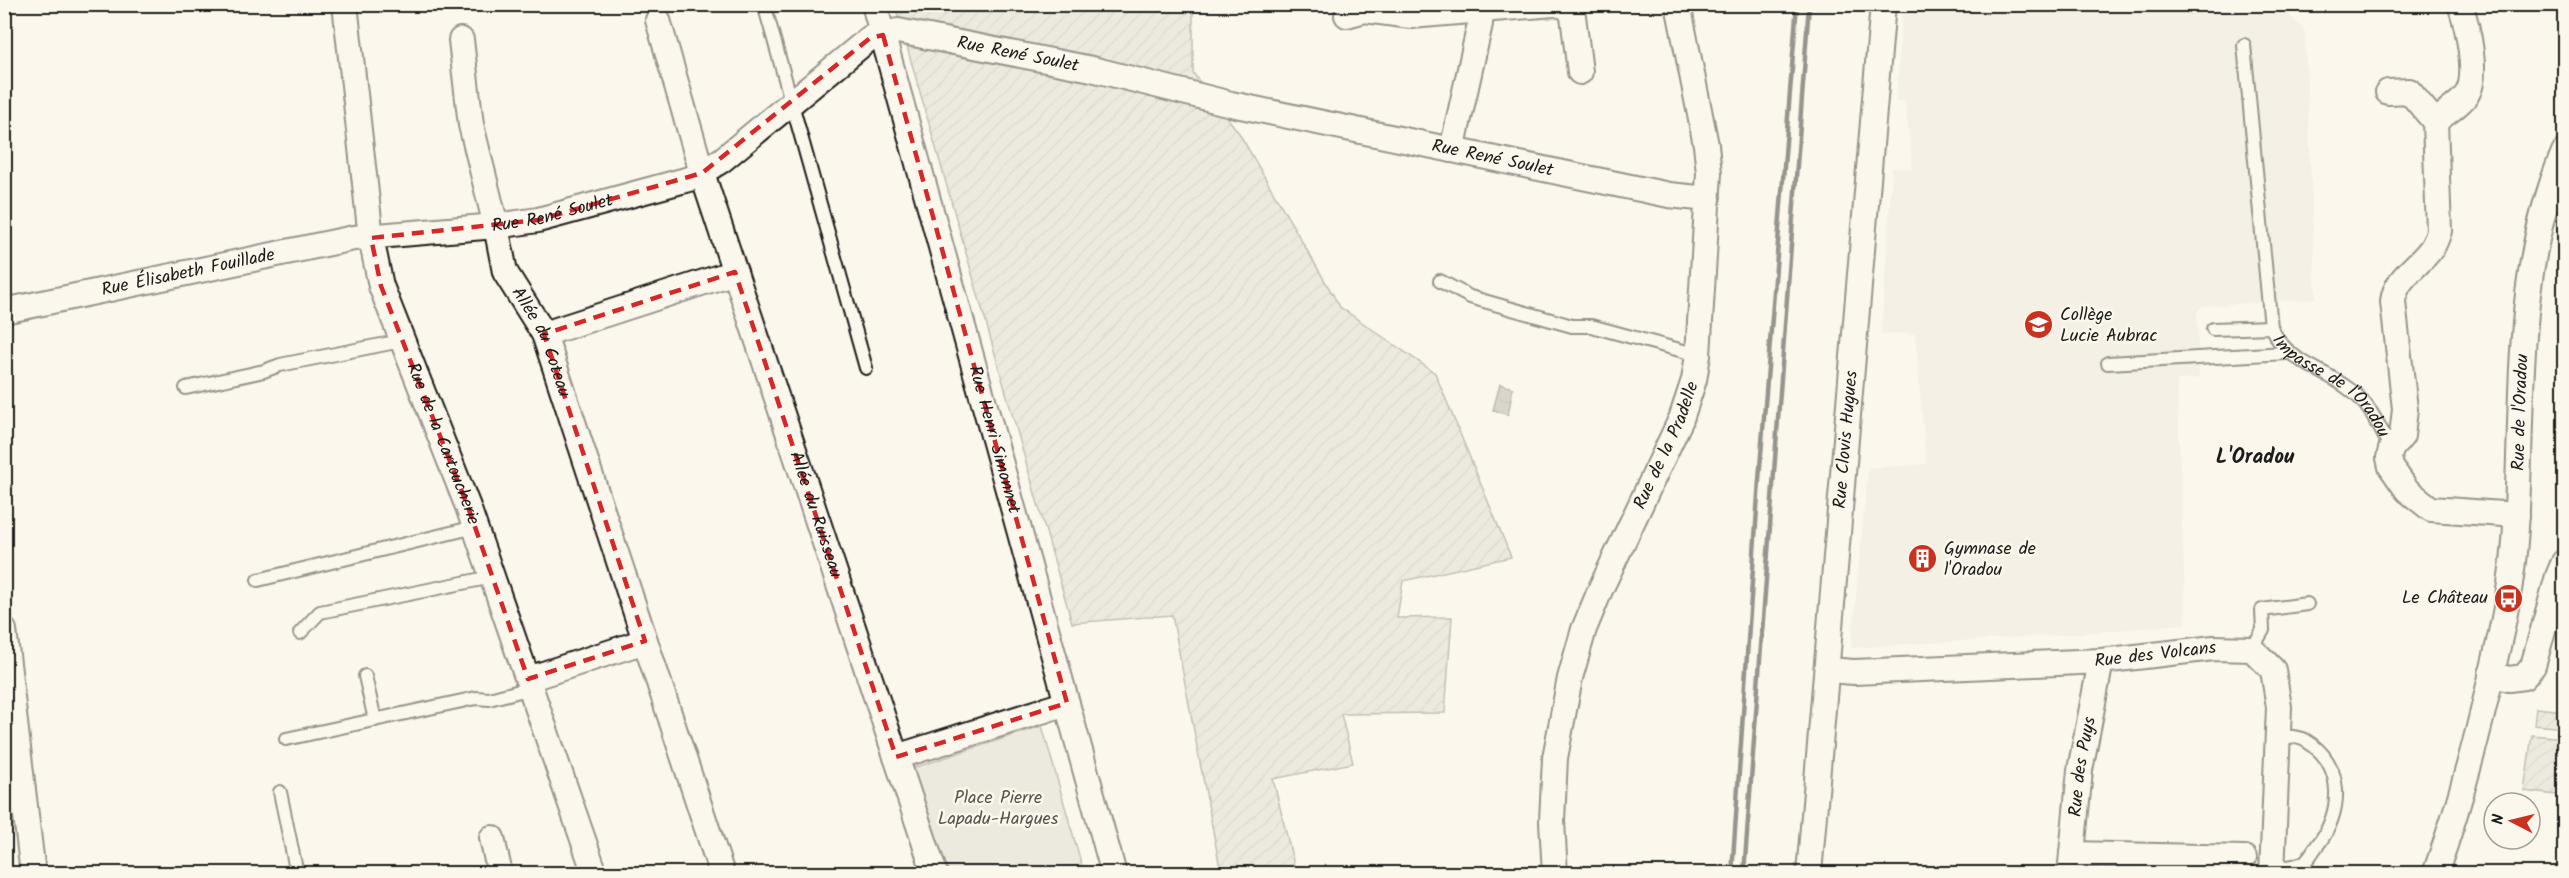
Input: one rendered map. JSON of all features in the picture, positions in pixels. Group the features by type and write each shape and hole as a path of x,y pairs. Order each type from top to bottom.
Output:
{"street":[{"name":"Rue de la Cartoucherie","path":"345,4 371,238 381,286 475,527 595,873"},
{"name":"Rue Henri Simonnet","path":"874,4 1114,873"},
{"path":"1347,15 1365,10 1411,16 1555,4 1568,7 1574,16 1580,72"},
{"name":"Rue de la Pradelle","path":"1555,873 1552,821 1555,758 1570,678 1584,629 1601,588 1688,400 1698,355 1709,173 1706,145 1678,4"},
{"name":"Rue Clovis Hugues","path":"1809,873 1883,4"},
{"path":"2435,122 2467,94 2471,80 2470,34 2460,4"},
{"path":"1452,150 1480,24 1481,10"},
{"name":"Allée du Ruisseau","path":"658,20 702,173 935,873"},
{"name":"Rue René Soulet","path":"371,238 538,220 693,178 722,160 870,38 898,31 1092,69 1231,104 1452,150 1669,195 1708,199"},
{"name":"Allée du Coteau","path":"461,40 471,125 505,272 544,334 722,873"},
{"path":"2388,92 2409,91 2435,122 2439,231 2432,248 2400,281 2394,291 2393,302 2405,409 2402,436 2391,448"},
{"name":"Rue de l'Oradou","path":"2435,873 2463,792 2509,598 2517,515 2524,313 2540,223 2552,182 2565,152"},
{"name":"Rue Élisabeth Fouillade","path":"4,310 354,238 371,238"},
{"path":"544,334 735,272"},
{"name":"Impasse de l'Oradou","path":"2391,448 2389,458 2391,467 2407,490 2431,510 2517,515"},
{"path":"2492,674 2509,679 2524,677 2533,666 2558,576 2565,562"},
{"path":"4,630 33,873"},
{"path":"529,684 645,641"},
{"name":"Rue des Volcans","path":"1827,670 1854,672 2101,661 2214,648 2252,649"},
{"path":"2252,649 2273,670 2279,707 2272,871"},
{"name":"Rue des Puys","path":"2071,864 2080,770 2101,661"},
{"path":"897,757 1067,703"},
{"path":"492,838 500,873"},
{"path":"2071,864 2244,858"}],"lane":[{"path":"764,4 866,368"},
{"path":"2244,45 2271,327"},
{"path":"1440,281 1470,297 1572,326 1591,326 1698,355"},
{"name":"Impasse de l'Oradou","path":"2213,329 2271,327 2287,353 2350,389 2370,409 2391,448"},
{"path":"186,388 264,371 280,365 401,341"},
{"path":"2108,363 2287,353"},
{"path":"258,580 475,527"},
{"path":"300,633 320,612 492,577"},
{"path":"2252,649 2263,630 2262,610 2307,604"},
{"path":"365,676 375,720"},
{"path":"286,739 476,698 489,699 529,684"},
{"path":"2272,871 2305,861 2327,834 2337,806 2337,785 2324,755 2303,738 2278,736"},
{"path":"280,792 297,873"}],"highlighted area":[{"path":"883,35 1067,703 896,757 735,272 544,334 645,641 528,679 468,507 381,286 371,238 538,220 702,173 870,38"}],"shaded area":[{"name":"Collège Lucie Aubrac","path":"1902,5 2279,5 2305,31 2316,299 2203,306 2197,312 2199,378 2177,380 2186,624 2062,635 1851,648 1868,468 1926,464 1915,334 1881,334 1892,168 1913,169 1905,102 1896,101"}],"green space":[{"path":"895,5 1193,5 1193,73 1239,133 1340,307 1435,373 1511,557 1403,581 1397,618 1452,617 1445,713 1341,714 1353,763 1273,779 1296,873 1221,873 1172,615 1072,623"},
{"path":"2536,708 2564,711 2564,728 2534,725"},
{"name":"Place Pierre Lapadu-Hargues","path":"1042,726 1084,873 947,873 913,768"},
{"path":"2532,735 2564,738 2564,796 2542,793 2542,791 2524,791"}],"water":[{"path":"1500,384 1513,388 1508,415 1493,410"}],"railway":[{"path":"1732,874 1759,480 1797,4"},
{"path":"1744,874 1809,4"}],"place":[{"name":"Collège Lucie Aubrac","path":"2039,325"},
{"name":"Gymnase de l'Oradou","path":"1923,559"},
{"name":"Le Château","path":"2509,598"}],"district":[{"name":"L'Oradou","path":"2255,457"}]}
